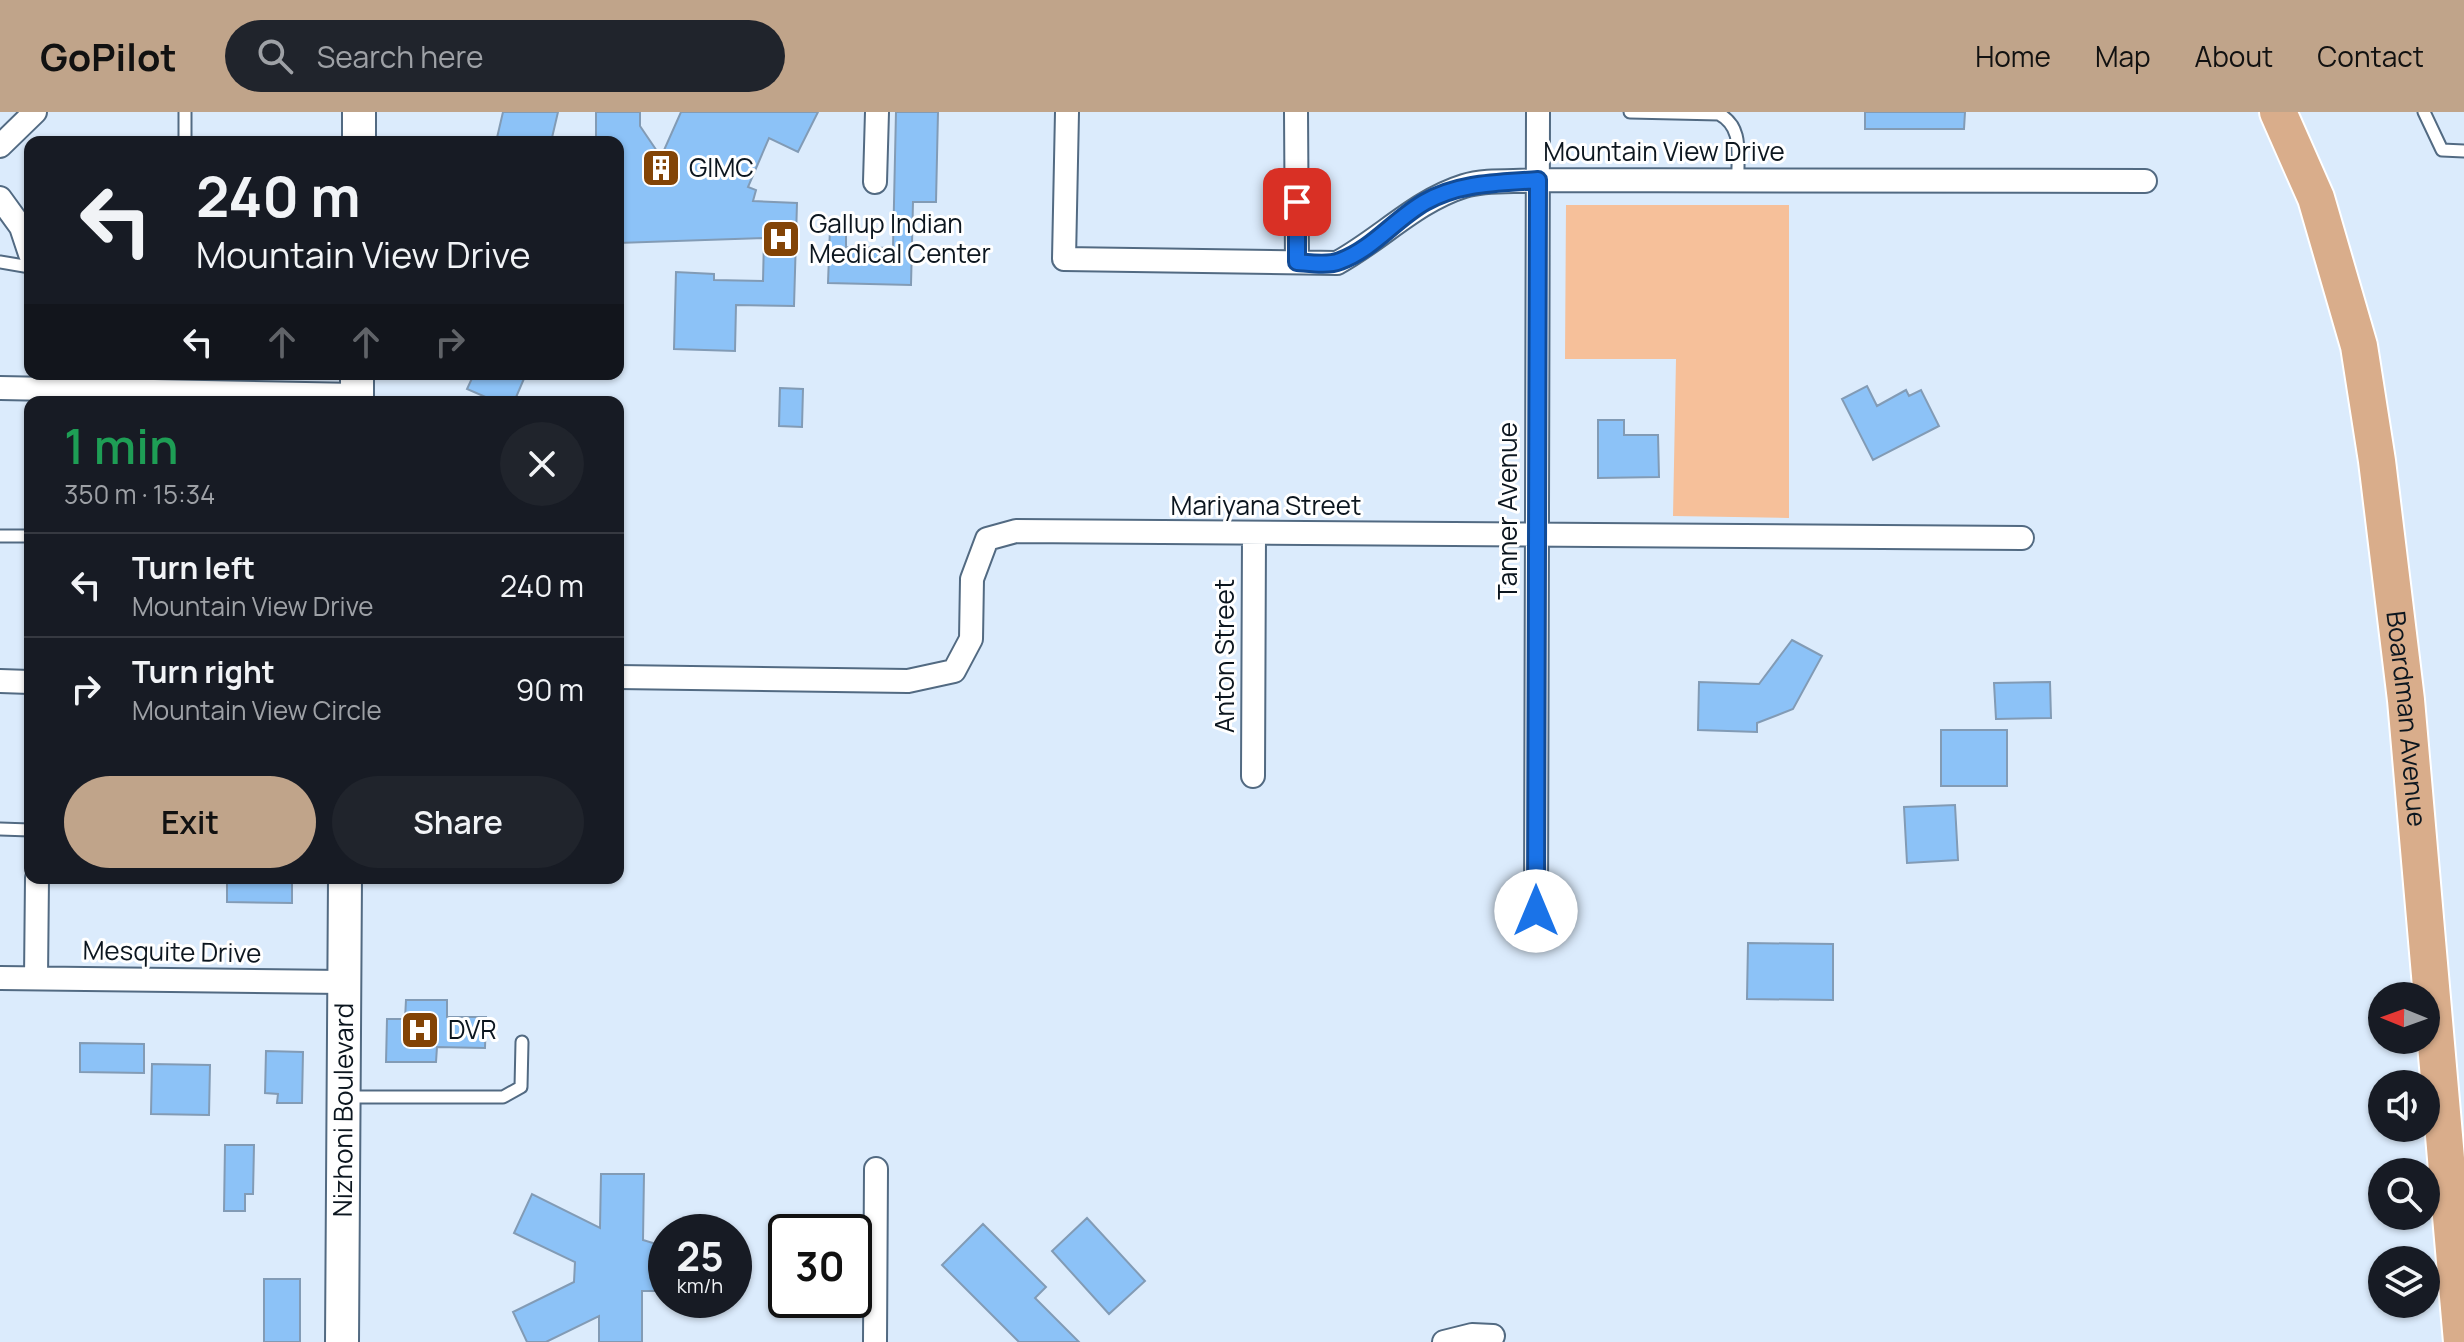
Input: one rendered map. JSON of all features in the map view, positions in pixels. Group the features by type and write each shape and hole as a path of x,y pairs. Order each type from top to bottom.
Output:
{"main road":[{"path":"359,112 359,136"},
{"name":"Boardman Avenue","path":"2278,112 2316,198 2359,346 2377,461 2406,700 2462,1342"},
{"name":"Nizhoni Boulevard","path":"342,1342 345,884"}],"street":[{"path":"0,146 35,112"},
{"path":"875,182 877,112"},
{"name":"Mountain View Drive","path":"1067,112 1064,259 1337,263 1365,248 1425,202 1467,185 1538,180 2145,181"},
{"path":"1296,112 1297,262"},
{"name":"Tanner Avenue","path":"1536,911 1538,112"},
{"path":"0,198 24,236"},
{"path":"0,388 186,383 357,390"},
{"name":"Mariyana Street","path":"624,677 908,681 954,671 971,639 972,579 987,539 1016,531 2022,538"},
{"name":"Anton Street","path":"1253,776 1254,535"},
{"path":"0,681 24,682"},
{"path":"36,978 37,884"},
{"name":"Mesquite Drive","path":"0,978 344,982"},
{"path":"875,1342 876,1169"},
{"path":"1444,1342 1472,1335 1493,1336"}],"lane":[{"path":"185,112 185,136"},
{"path":"1630,112 1719,113 1730,120 1737,133 1738,180"},
{"path":"2424,112 2442,150 2464,151"},
{"path":"0,262 24,266"},
{"path":"0,536 24,536"},
{"path":"0,829 24,830"},
{"path":"343,1097 503,1097 521,1087 522,1042"}],"shaded area":[{"path":"1566,205 1789,205 1789,518 1673,516 1676,359 1565,359"}],"building":[{"path":"503,112 558,112 552,136 497,136"},
{"path":"596,112 640,112 640,126 661,157 681,112 818,112 798,152 769,138 748,187 756,190 753,201 797,203 794,306 736,305 735,351 674,349 676,272 714,274 714,280 763,281 764,238 624,243 624,136 596,136"},
{"path":"896,112 938,112 936,202 913,202 911,285 828,283 830,228 846,229 846,247 893,248"},
{"path":"1865,112 1965,112 1964,129 1865,129"},
{"path":"471,380 523,380 517,396 483,396 467,389"},
{"path":"1867,386 1877,406 1906,390 1909,396 1921,390 1939,426 1873,460 1842,399"},
{"path":"780,388 803,389 802,427 779,426"},
{"path":"1598,420 1624,420 1624,435 1658,435 1659,477 1598,478"},
{"path":"1792,640 1822,656 1793,709 1757,723 1757,732 1698,730 1699,682 1759,684"},
{"path":"2050,682 2051,718 1996,719 1994,683"},
{"path":"1941,730 2007,730 2007,786 1941,786"},
{"path":"1955,805 1958,860 1907,863 1904,807"},
{"path":"227,884 292,884 292,903 227,902"},
{"path":"1748,943 1833,944 1833,1000 1747,999"},
{"path":"406,1000 447,1000 447,1017 486,1017 485,1048 437,1047 436,1062 386,1062 387,1019 405,1019"},
{"path":"80,1043 144,1044 144,1073 80,1072"},
{"path":"266,1051 303,1052 302,1103 277,1103 278,1094 265,1093"},
{"path":"152,1064 210,1065 209,1115 151,1114"},
{"path":"225,1145 254,1145 253,1194 245,1194 245,1211 224,1211"},
{"path":"601,1174 644,1174 643,1240 648,1242 648,1291 642,1291 642,1342 599,1342 599,1316 546,1342 527,1342 513,1312 574,1282 575,1262 514,1233 532,1194 600,1228"},
{"path":"1087,1218 1145,1281 1109,1314 1052,1251"},
{"path":"983,1224 1046,1287 1035,1298 1079,1342 1019,1342 942,1265"},
{"path":"264,1279 300,1279 300,1342 264,1342"}],"place":[{"name":"GIMC","path":"661,168"},
{"name":"Gallup Indian Medical Center","path":"781,239"},
{"name":"DVR","path":"420,1030"}],"route":[{"path":"1297,202 1297,262 1337,263 1365,248 1425,202 1446,193 1467,185 1538,180 1536,911"}]}
